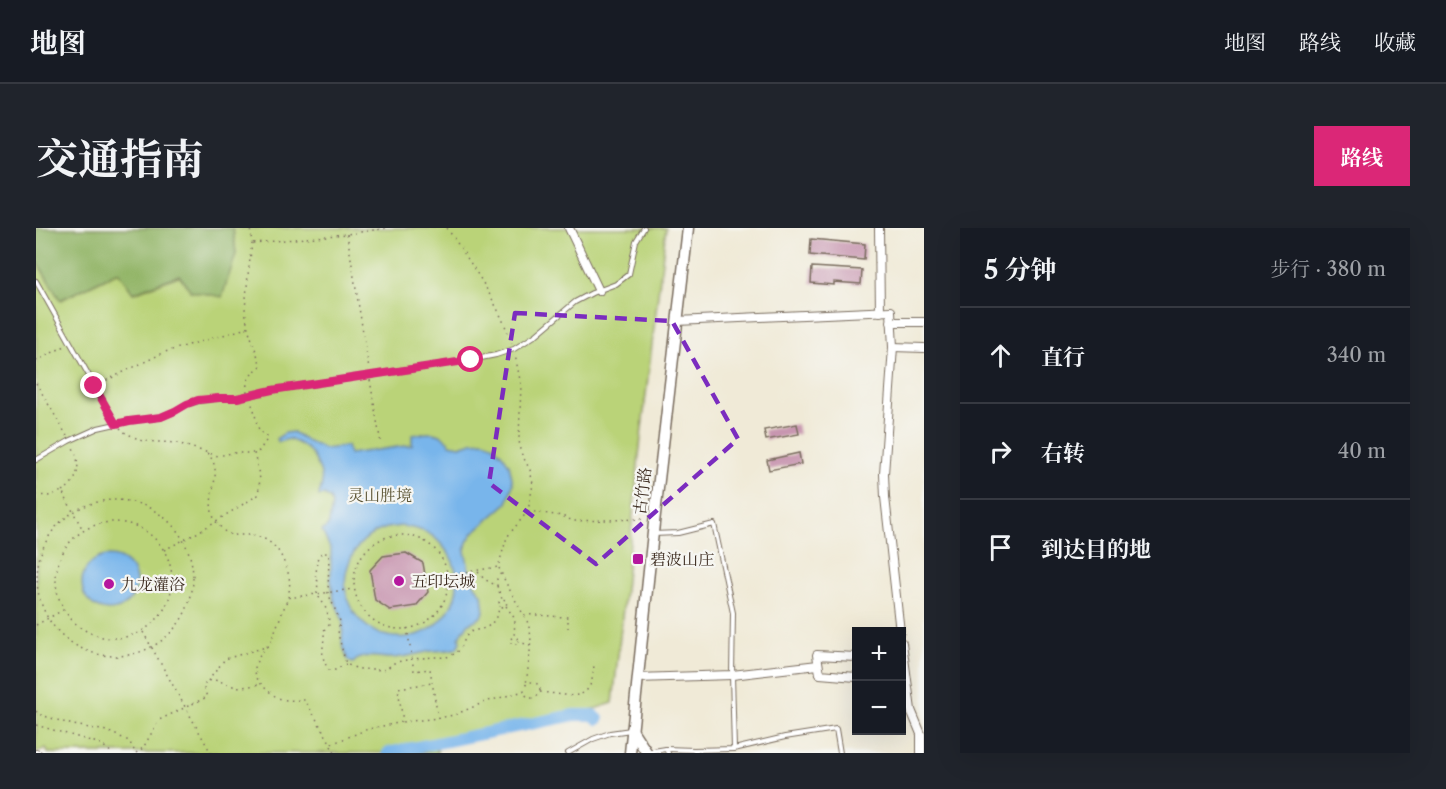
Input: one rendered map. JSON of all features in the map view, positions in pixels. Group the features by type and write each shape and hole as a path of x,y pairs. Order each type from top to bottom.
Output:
{"main road":[{"name":"古竹路","path":"630,753 652,535 688,228"},
{"path":"632,730 647,752"}],"street":[{"path":"569,228 599,291"},
{"path":"879,228 880,312"},
{"path":"677,321 891,311 893,347 884,486 899,627"},
{"path":"891,322 924,322"},
{"path":"893,347 924,348"},
{"path":"852,657 817,655 820,674 852,677"},
{"path":"638,678 732,675 818,665"},
{"path":"904,681 911,710 920,724 921,753"}],"lane":[{"path":"36,460 98,428 161,417 198,400 237,398 272,390 471,360 514,349 575,302 616,284 628,274 636,241 644,228"},
{"path":"36,281 116,424"},
{"path":"652,535 714,524 733,613 734,749"},
{"path":"647,752 734,749 785,737 836,729 840,753"},
{"path":"568,753 592,739 632,730"}],"path":[{"path":"116,424 124,432 142,441 177,443 218,456 259,452 268,438 260,431 256,408 250,401 246,390 247,380 261,366 248,328 245,310 252,243 250,228"},
{"path":"252,243 387,228"},
{"path":"447,228 476,272 506,327 514,349 521,385 520,451 530,470 533,484 528,510 507,537 498,567"},
{"path":"347,234 381,444"},
{"path":"94,386 165,352 248,328"},
{"path":"36,361 71,343"},
{"path":"207,453 215,463 211,509 216,521 225,532 232,535 262,537 273,543 289,573 291,583 288,598 269,646 258,656 255,666 256,676 260,684 279,698 306,700 335,753"},
{"path":"164,550 258,495 260,479 254,453"},
{"path":"36,495 50,496 62,491 83,530"},
{"path":"107,500 143,505 173,525 183,540 190,556 193,574 192,591 187,609 179,624 152,648 119,657 102,656 70,643 57,632 47,618 36,586 37,568 48,536 73,512 89,504 107,500"},
{"path":"528,510 562,516 573,521 642,519"},
{"path":"112,521 128,523 142,528 155,537 164,550 171,564 173,579 171,595 165,609 142,631 113,638 98,636 72,621 63,609 57,596 55,581 57,566 66,546 83,530 112,521"},
{"path":"400,534 411,535 431,545 445,563 449,585 447,596 436,614 418,626 407,628 397,628 377,622 362,608 355,589 354,578 361,556 378,541 400,534"},
{"path":"322,552 329,554 329,593 340,621 338,634 346,664 329,670 321,654 324,630 329,625 324,604 317,595 318,581 315,579 316,561 322,552"},
{"path":"448,575 498,567"},
{"path":"498,567 530,629 524,691 526,696 537,697 540,692 536,683 530,682 526,686"},
{"path":"478,571 484,579 497,586"},
{"path":"502,573 497,579 497,586 502,599 506,600 506,606 515,619 514,637 510,639 510,642 515,645 518,641"},
{"path":"288,598 355,589"},
{"path":"346,664 357,669 384,670 397,662 454,655 466,641 468,634 491,625 502,599"},
{"path":"500,606 506,606"},
{"path":"36,625 63,609"},
{"path":"524,615 568,617 568,628"},
{"path":"407,628 414,671 430,669 438,718"},
{"path":"142,631 211,753"},
{"path":"514,637 530,646"},
{"path":"36,711 38,714 73,725 107,731 129,741 136,753 143,748 159,720 207,697 203,686 225,659 267,646"},
{"path":"540,692 569,696 585,692 591,686 594,662"},
{"path":"208,681 220,680 233,687 260,684"},
{"path":"403,722 398,688 432,683"},
{"path":"331,744 368,729 454,715 485,702 524,691"},
{"path":"36,725 101,744 112,753"}],"highlighted area":[{"path":"515,313 672,321 738,439 596,564 489,483"}],"green space":[{"path":"36,228 233,228 236,254 222,297 191,291 179,275 133,293 118,272 60,300 36,260"},
{"name":"灵山胜境","path":"233,228 666,228 613,703 585,712 435,742 438,753 48,753 46,748 36,753 36,260 61,300 118,272 134,293 236,254"}],"water":[{"path":"293,432 325,449 347,446 349,454 412,445 412,435 428,433 438,434 450,444 460,446 484,441 492,444 502,454 509,464 513,484 507,503 473,533 467,542 465,551 471,578 482,594 484,612 480,618 469,623 459,637 460,642 457,648 395,658 366,657 353,663 348,661 342,644 343,621 334,599 331,581 331,550 322,531 329,524 331,502 324,495 319,496 322,477 311,453 289,439 278,442 277,438 285,433","holes":["402,526 426,532 440,542 453,562 457,580 455,598 447,613 435,626 419,634 400,637 380,634 362,622 349,603 345,581 351,559 356,549 364,541 384,529"]},
{"path":"109,556 119,558 128,564 134,573 136,583 134,593 128,602 119,608 109,610 99,608 90,602 84,593 82,583 84,573 90,564 99,558"}],"building":[{"path":"811,239 865,244 864,260 810,255"},
{"path":"812,267 862,270 861,284 811,283"},
{"path":"797,424 799,434 766,440 764,430"},
{"path":"799,453 801,464 769,470 767,460"},
{"name":"五印坛城","path":"406,553 423,563 428,592 416,606 390,610 375,600 370,570 383,556"}],"waterway":[{"path":"388,753 574,715 593,715 598,719"}],"place":[{"name":"碧波山庄","path":"638,559"},
{"name":"五印坛城","path":"399,581"},
{"name":"九龙灌浴","path":"109,584"}],"route":[{"path":"94,386 116,424 161,417 198,400 237,398 272,390 471,360"}]}
